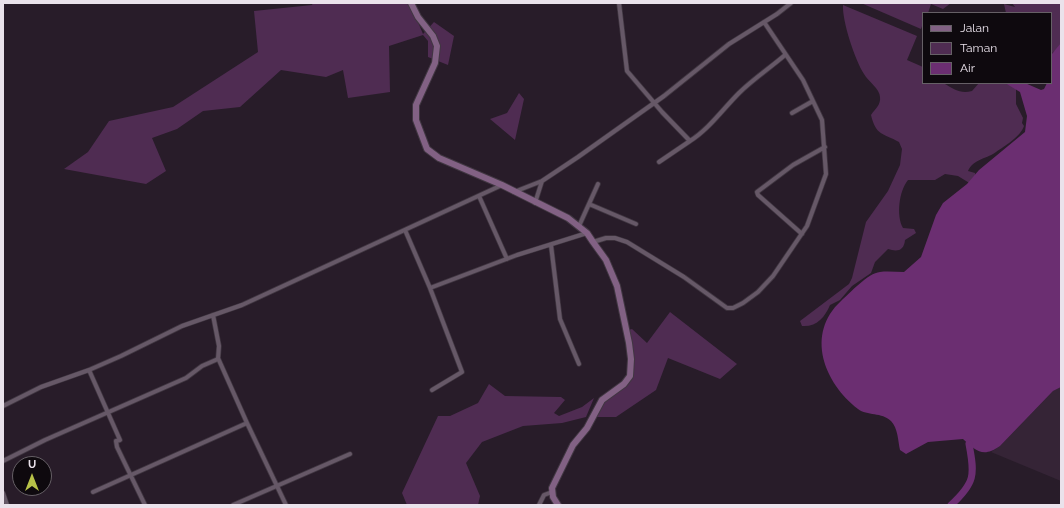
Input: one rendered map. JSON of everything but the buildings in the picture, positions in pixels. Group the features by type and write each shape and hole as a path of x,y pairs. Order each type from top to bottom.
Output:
{"main road":[{"path":"411,3 418,17 433,36 437,46 435,63 416,105 416,120 427,149 439,158 568,218 587,233 606,260 617,286 628,331 631,371 628,380 606,396 598,404 588,428 573,445 552,486 552,492 558,505"}],"street":[{"path":"619,3 626,68 654,103 690,141"},
{"path":"514,192 542,181 654,103 730,44 791,3"},
{"path":"593,242 609,238 627,242 730,308 743,303 754,296 771,279 810,220 825,178 825,147 822,120 803,80 764,22"},
{"path":"659,162 690,141 719,115 739,93 785,55"},
{"path":"792,113 813,101"},
{"path":"802,234 758,195 757,192 793,165 825,147"},
{"path":"535,203 542,181"},
{"path":"579,226 598,184"},
{"path":"3,406 41,388 89,370 162,335 242,305 502,186"},
{"path":"479,196 507,259"},
{"path":"589,204 636,224"},
{"path":"404,230 430,288 462,372 432,390"},
{"path":"430,288 507,259 587,233"},
{"path":"551,245 560,319 579,364"},
{"path":"213,315 218,346 217,357 286,505"},
{"path":"3,461 45,440 186,378 205,364 218,359 217,357"},
{"path":"89,370 120,440 116,441 117,447 132,474 145,505"},
{"path":"93,492 196,444 247,423"},
{"path":"233,505 350,454"},
{"path":"539,505 544,495 552,492"},
{"path":"3,493 7,505"}],"shaded area":[{"path":"1061,387 1061,481 991,452 1000,446 1053,391"}],"green space":[{"path":"313,3 410,3 423,34 434,22 454,36 448,65 428,57 428,41 423,35 389,46 390,92 348,98 343,70 326,77 281,70 240,107 203,111 177,129 152,138 166,171 146,184 64,169 88,152 109,121 173,107 258,52 254,11 312,5"},
{"path":"861,3 951,3 943,9 931,4 928,12 922,12 921,29"},
{"path":"1012,3 1061,3 1061,46 1052,53 1052,12 1006,12 1004,4 1015,7"},
{"path":"843,5 917,36 907,60 922,67 922,84 945,84 964,92 972,91 978,84 1007,84 1016,88 1016,104 1023,118 1022,123 1024,126 1020,133 1008,144 993,154 977,161 970,167 968,171 975,173 976,182 971,184 958,176 945,174 935,180 908,180 902,190 899,210 900,217 903,228 914,229 916,233 905,240 900,250 888,249 875,262 871,273 852,286 840,300 830,305 820,320 812,325 802,326 800,321 849,284 852,278 866,222 888,191 900,165 902,149 899,142 881,133 875,127 873,122 871,115 880,102 879,94 860,68 850,40 843,12"},
{"path":"519,93 524,99 515,140 490,119 507,113"},
{"path":"670,312 737,364 720,379 668,358 656,390 616,417 595,417 597,410 631,372 625,331 632,329 647,343"},
{"path":"489,384 505,396 561,397 565,400 554,413 559,416 582,407 594,398 586,417 562,423 523,426 482,442 466,463 480,496 478,505 407,505 402,493 438,416 450,416 478,403"}],"water":[{"path":"1061,43 1061,387 1053,391 1000,446 994,450 989,452 980,452 963,439 928,442 906,454 900,450 896,431 891,421 883,416 866,413 858,409 836,386 828,372 823,358 822,343 824,328 830,314 841,301 870,276 880,272 904,272 921,257 936,215 943,203 967,184 979,170 1025,132 1027,116 1020,92 1007,84 1027,84 1041,90 1044,89 1046,84 1052,84 1052,54"}],"waterway":[{"path":"951,505 965,491 971,478 972,464 969,444"}]}
